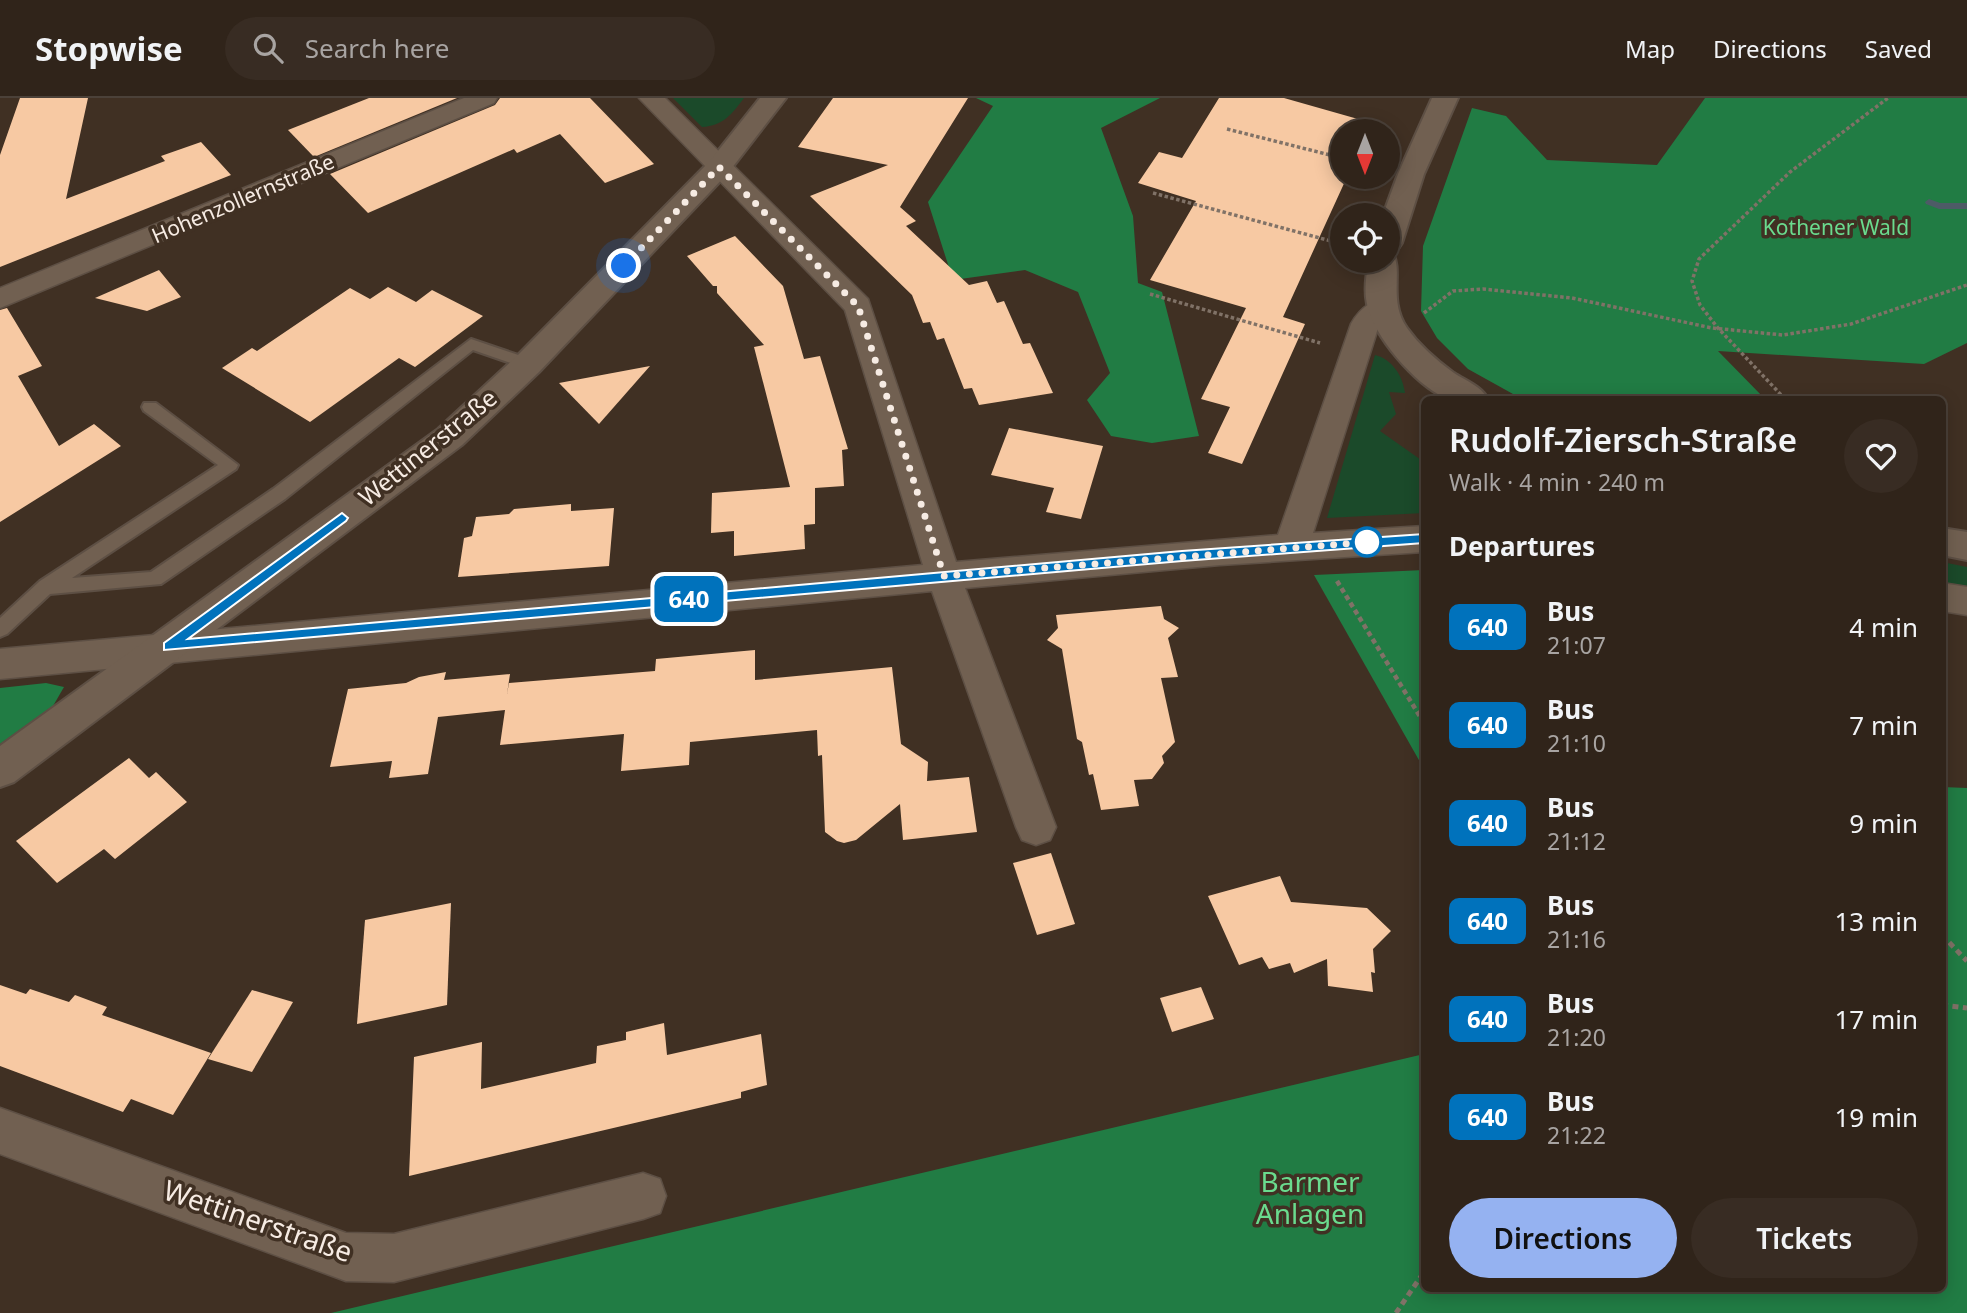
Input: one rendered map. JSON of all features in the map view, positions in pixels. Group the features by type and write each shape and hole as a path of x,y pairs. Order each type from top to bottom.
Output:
{"street":[{"name":"Hohenzollernstraße","path":"0,299 485,98"},
{"path":"651,98 858,306 944,576 1036,827"},
{"name":"Wettinerstraße","path":"0,769 450,438 528,364 719,167 773,98"},
{"path":"1400,207 1411,174 1445,98"},
{"path":"1382,273 1380,286 1387,317 1420,361 1436,376 1467,396"},
{"path":"1301,545 1299,527 1365,324 1387,317"},
{"path":"0,664 944,576 1301,545 1421,539"},
{"path":"1946,542 1967,546"},
{"path":"1946,598 1967,601"},
{"name":"Wettinerstraße","path":"0,1130 346,1257 394,1258 643,1196"}],"lane":[{"path":"46,587 155,579 279,494 471,344 528,364"},
{"path":"0,629 46,587 230,465 150,407"}],"path":[{"path":"1782,396 1717,327 1700,305 1692,281 1699,259 1790,172 1888,98"},
{"path":"1227,129 1330,155"},
{"path":"1153,193 1330,241"},
{"path":"1387,317 1434,309 1450,292 1465,289 1529,291 1754,334 1786,335 1823,331 1967,285"},
{"path":"1150,294 1302,338"},
{"path":"1301,545 1421,719"},
{"path":"1946,939 1967,961"},
{"path":"1946,1005 1967,1008"},
{"path":"1396,1313 1421,1276"}],"green space":[{"path":"673,98 744,98 721,122 702,127"},
{"path":"976,98 1160,98 1101,128 1133,216 1138,283 1162,292 1199,436 1152,443 1111,436 1087,400 1110,373 1078,292 1025,270 953,280 928,202 993,106"},
{"name":"Kothener Wald","path":"1705,98 1967,98 1967,343 1924,364 1718,351 1762,396 1517,396 1468,369 1437,338 1421,311 1423,246 1472,108 1506,116 1547,160 1657,165"},
{"path":"1375,355 1391,364 1404,387 1405,393 1389,392 1396,414 1380,431 1421,460 1421,513 1327,518"},
{"path":"1946,563 1967,567 1967,586 1946,582"},
{"path":"1421,570 1421,764 1314,575"},
{"path":"46,683 64,687 53,706 0,744 0,688"},
{"name":"Barmer Anlagen","path":"1946,787 1967,788 1967,1313 331,1313 1421,1055 1421,1292 1946,1292"}],"building":[{"path":"20,98 88,98 66,199 165,161 161,156 201,142 231,175 0,267 0,155"},
{"path":"369,98 457,98 314,157 288,130"},
{"path":"500,98 590,98 654,164 605,183 560,134 517,153 514,149 368,213 330,174 495,105"},
{"path":"833,98 968,98 900,207 916,221 906,226 969,285 987,281 997,303 1004,301 1023,344 1030,343 1053,393 979,405 972,388 964,389 944,338 937,340 930,322 923,323 912,295 810,196 888,165 798,147"},
{"path":"1219,98 1284,98 1358,119 1330,119 1330,189 1342,189 1335,203 1330,203 1330,214 1283,317 1305,324 1242,464 1208,453 1230,407 1201,399 1246,308 1150,280 1196,201 1138,183 1159,152 1182,158"},
{"path":"735,236 783,286 804,359 820,356 848,449 842,450 844,486 815,488 815,524 804,525 805,549 734,556 734,531 711,533 712,493 790,487 754,347 764,345 717,293 717,286 713,286 687,256"},
{"path":"159,270 181,297 147,311 95,298"},
{"path":"388,287 416,302 432,290 483,316 415,367 399,358 310,422 222,368 252,348 257,351 350,288 370,299"},
{"path":"7,308 42,366 18,376 59,446 94,424 121,446 0,522 0,310"},
{"path":"650,366 599,424 559,383"},
{"path":"1009,428 1103,446 1081,519 1046,512 1054,488 991,475"},
{"path":"571,504 571,511 614,508 609,566 458,577 464,538 472,536 476,517 509,514 514,509"},
{"path":"1161,606 1164,619 1179,628 1168,638 1178,677 1161,678 1175,742 1162,756 1164,763 1152,779 1134,780 1139,806 1101,810 1093,774 1089,775 1082,742 1077,739 1062,649 1047,640 1058,628 1056,615"},
{"path":"755,650 755,680 892,667 901,744 928,762 927,781 969,777 977,832 903,840 900,804 856,840 844,843 837,841 825,832 822,755 818,756 817,730 690,742 689,765 621,771 624,734 500,745 505,710 438,717 428,774 389,778 392,761 330,767 348,689 406,683 419,677 446,672 444,680 510,674 507,694 509,683 655,671 656,659"},
{"path":"129,758 149,778 156,772 187,802 115,859 104,849 57,883 16,841"},
{"path":"1051,853 1075,924 1037,935 1013,863"},
{"path":"1280,876 1291,902 1367,908 1391,931 1373,949 1373,992 1328,986 1327,959 1294,973 1290,963 1269,969 1262,957 1239,965 1208,896"},
{"path":"451,903 447,1005 357,1024 365,920"},
{"path":"0,985 26,994 30,989 69,1002 75,995 107,1007 102,1015 211,1053 173,1115 131,1099 123,1112 0,1066"},
{"path":"1201,987 1214,1019 1172,1032 1160,998"},
{"path":"252,990 293,1002 252,1072 208,1059"},
{"path":"664,1023 667,1055 761,1034 767,1085 741,1092 741,1098 409,1176 414,1057 482,1042 481,1089 596,1063 597,1046 626,1040 626,1032"}],"waterway":[{"path":"1929,202 1939,206 1967,206"}],"bus line":[{"name":"640","path":"342,518 169,647 1314,544 1421,539"}],"route":[{"path":"624,266 719,167 858,306 944,576 1314,544 1367,542"}]}
